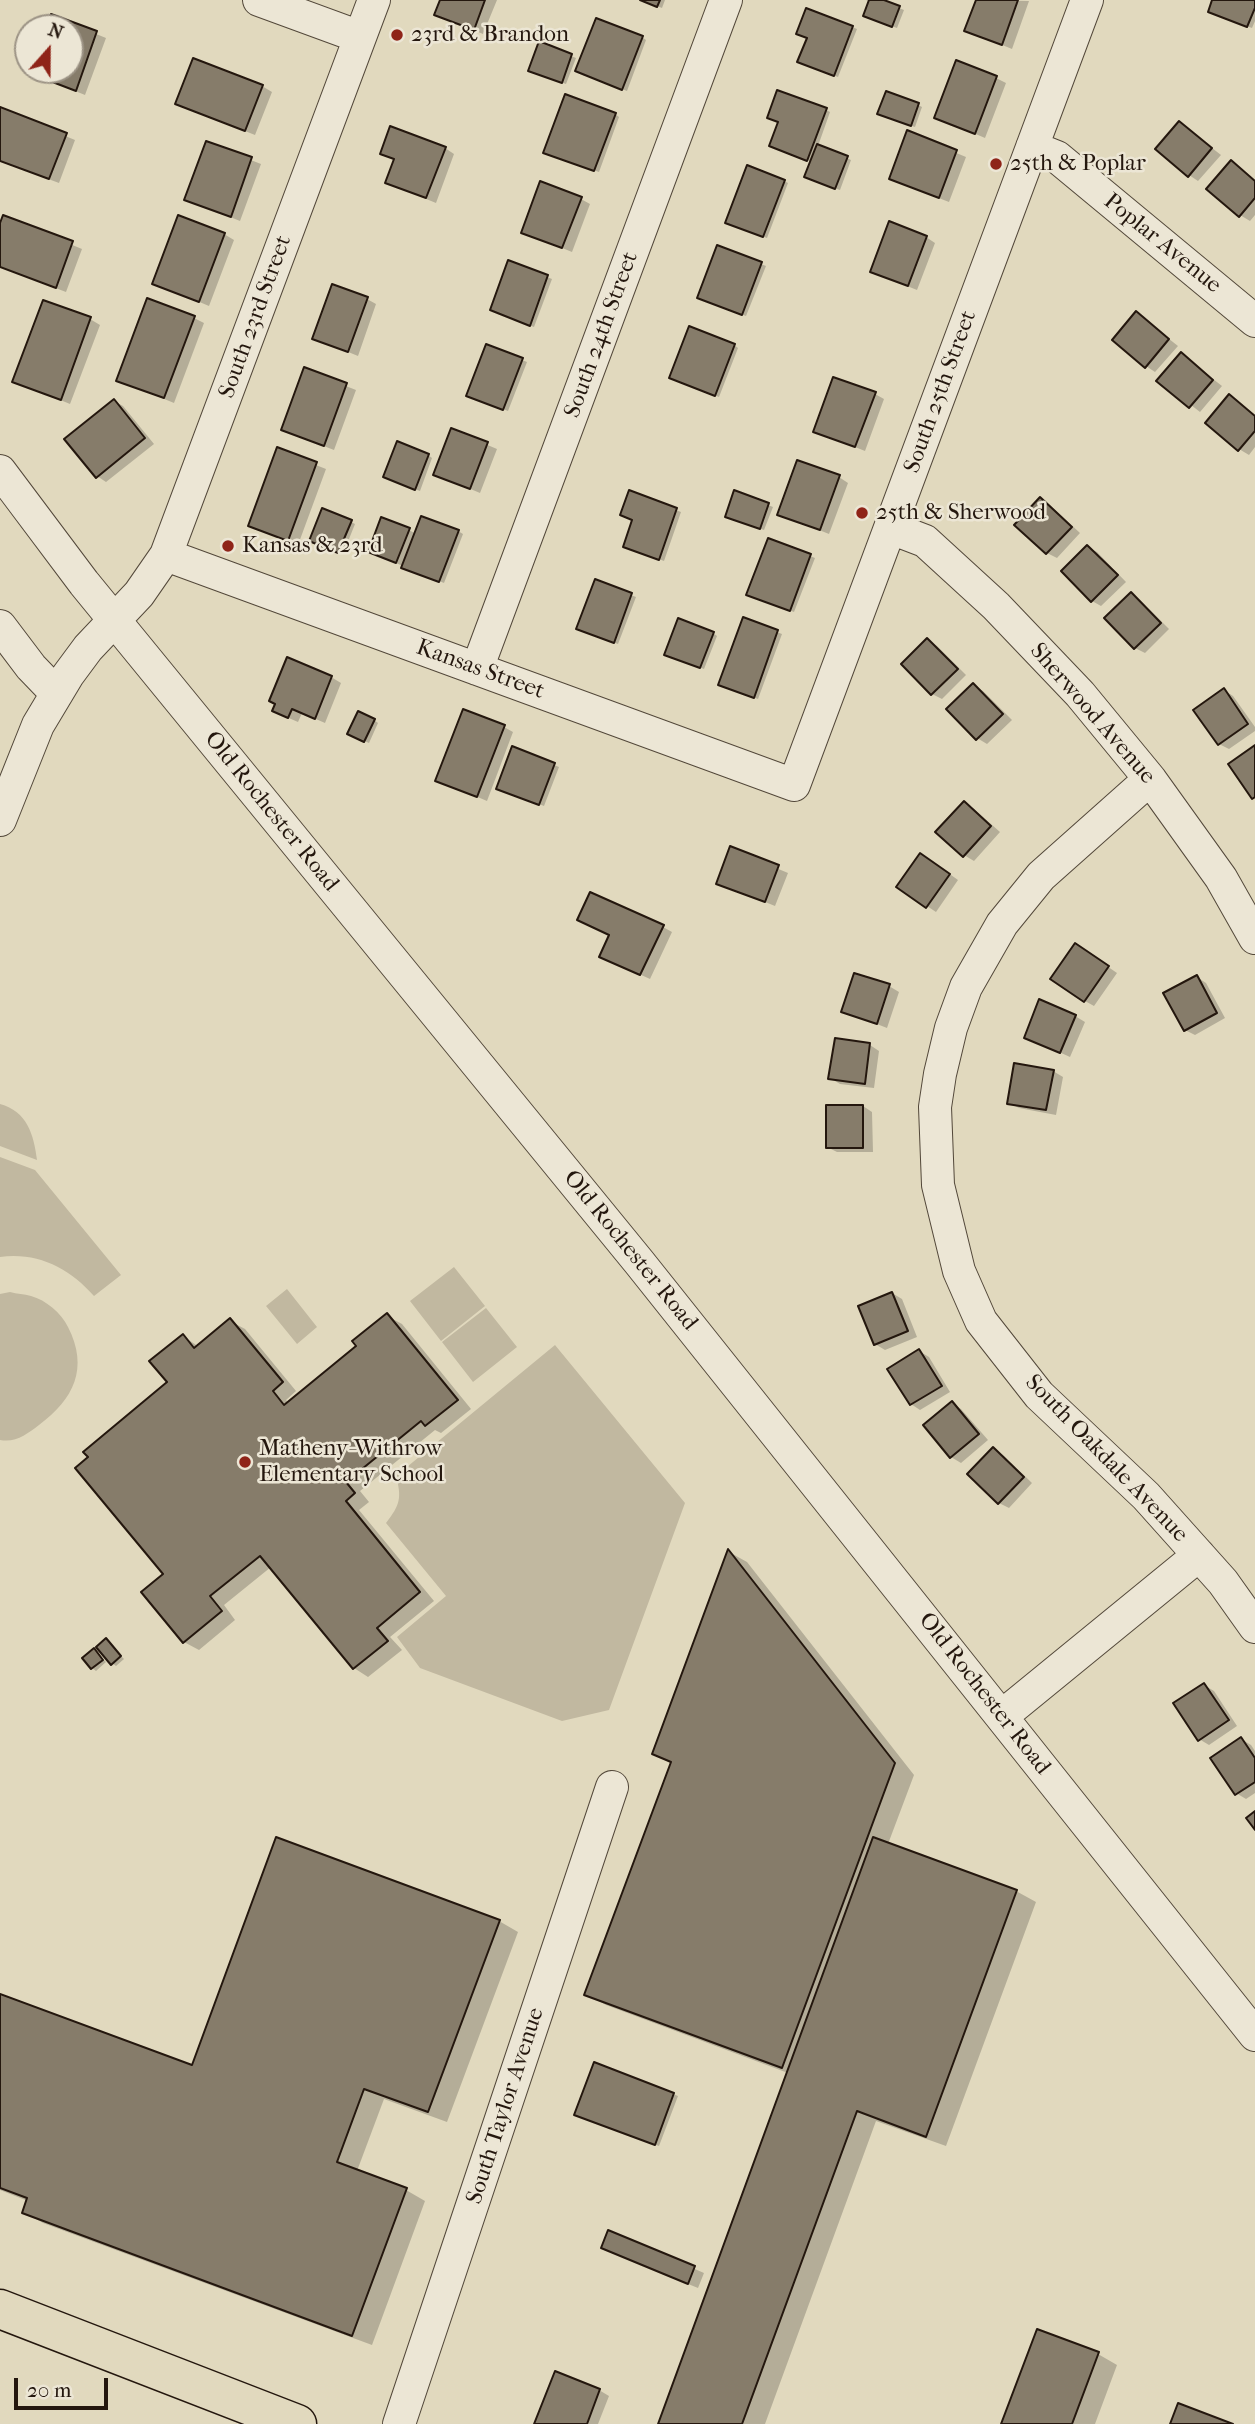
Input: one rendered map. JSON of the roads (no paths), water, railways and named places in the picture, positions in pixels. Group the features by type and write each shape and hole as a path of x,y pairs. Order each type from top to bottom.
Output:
{"main road":[{"path":"0,2309 297,2424"}],"street":[{"path":"259,0 360,37"},
{"name":"South 23rd Street","path":"0,820 6,788 56,694 88,648 139,594 166,555 374,0"},
{"name":"South 24th Street","path":"477,669 726,0"},
{"name":"South 25th Street","path":"794,785 1087,0"},
{"name":"Poplar Avenue","path":"1032,147 1057,157 1255,321"},
{"name":"Old Rochester Road","path":"0,471 114,620 586,1197 1255,2035"},
{"name":"Sherwood Avenue","path":"891,528 925,541 996,606 1080,694 1150,779 1221,878 1255,938"},
{"name":"Kansas Street","path":"166,555 794,785"},
{"path":"0,626 31,667 56,694"},
{"name":"South Oakdale Avenue","path":"1150,779 1041,876 1002,924 966,987 948,1039 935,1107 937,1185 959,1271 981,1321 1039,1395 1146,1496 1199,1555 1255,1627"},
{"path":"1003,1716 1199,1555"},
{"name":"South Taylor Avenue","path":"399,2424 612,1787"}],"place":[{"name":"23rd & Brandon","path":"397,35"},
{"name":"25th & Poplar","path":"996,164"},
{"name":"25th & Sherwood","path":"862,513"},
{"name":"Kansas & 23rd","path":"228,546"},
{"name":"Matheny-Withrow Elementary School","path":"245,1462"}]}
